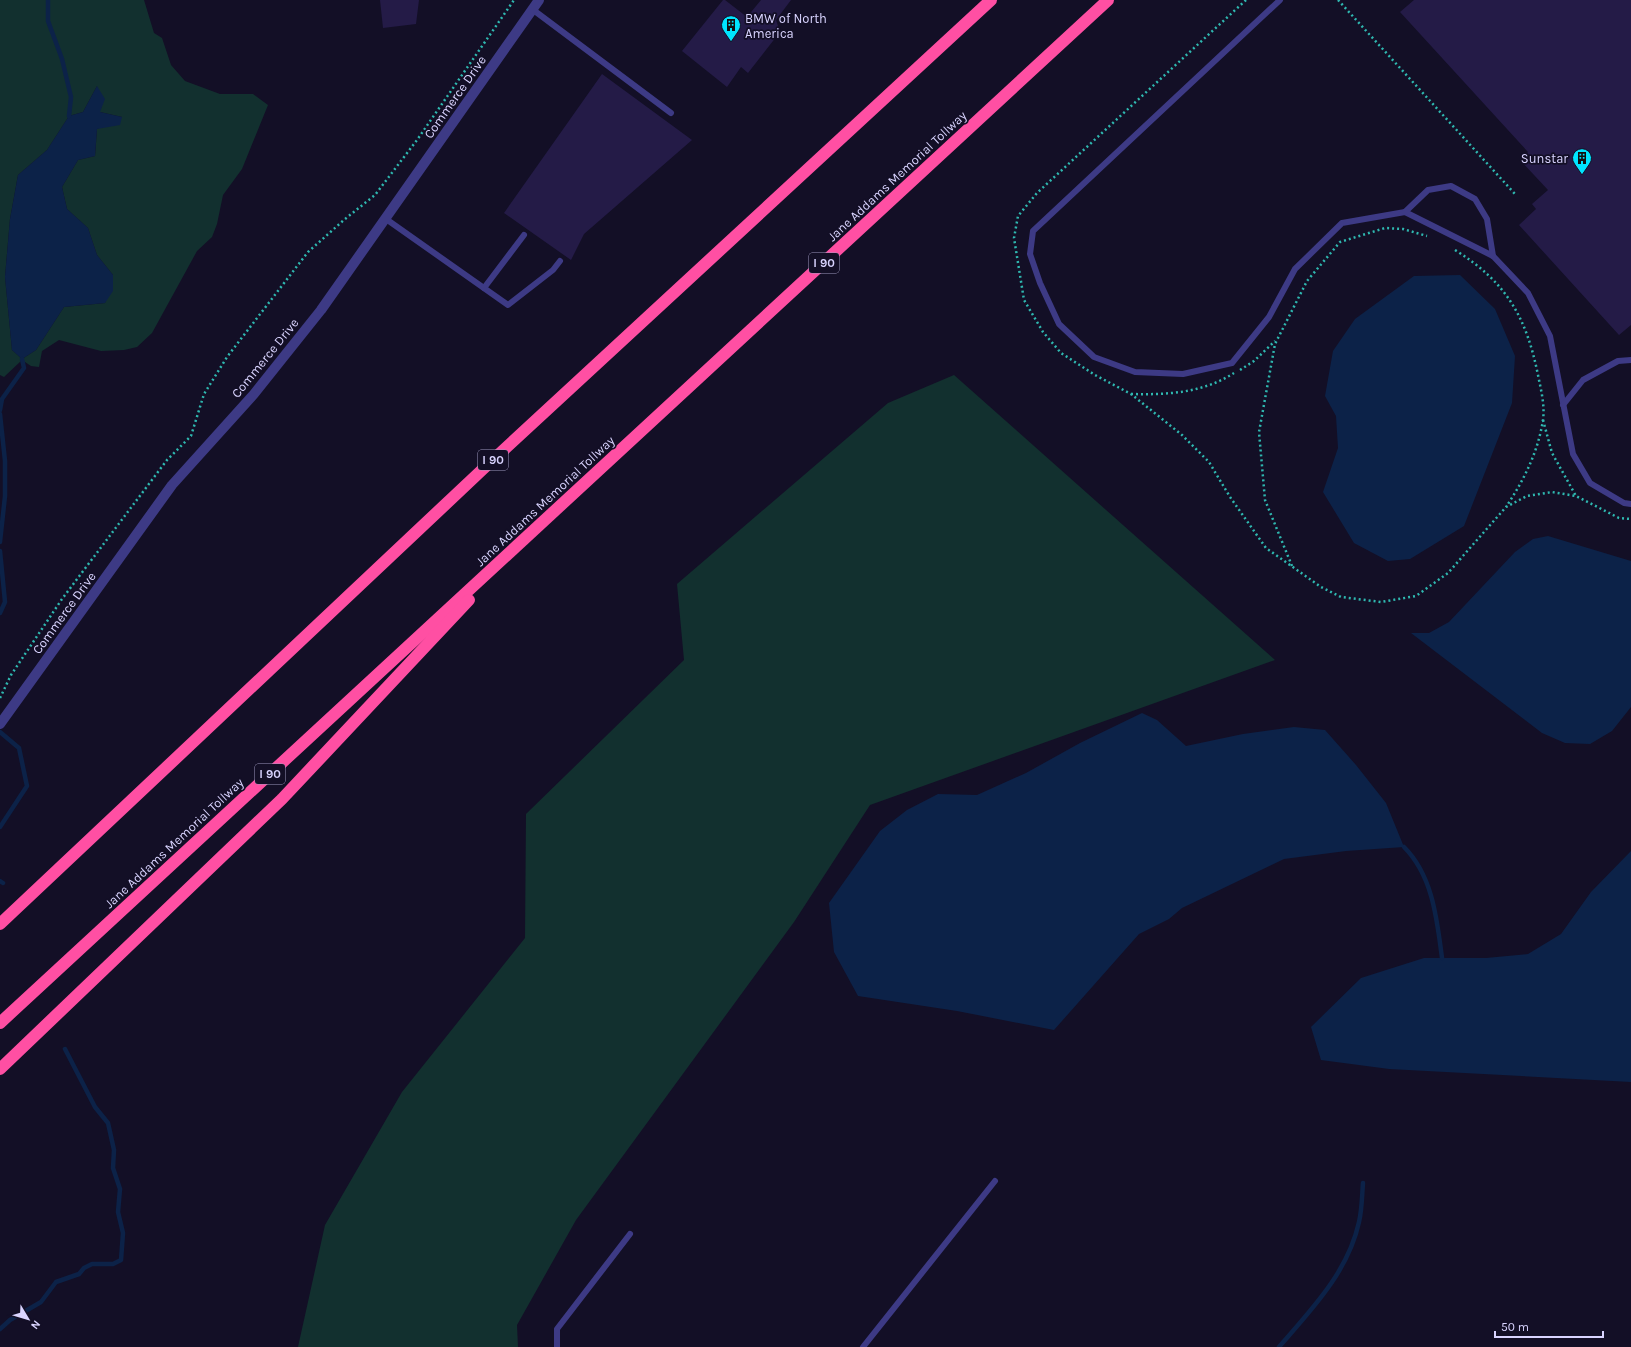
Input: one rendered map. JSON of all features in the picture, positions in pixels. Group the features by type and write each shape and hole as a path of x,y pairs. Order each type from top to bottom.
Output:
{"highway":[{"name":"I 90","path":"0,924 483,469 990,0"},
{"name":"Jane Addams Memorial Tollway","path":"0,1023 1108,0"},
{"path":"0,1068 282,799 539,526"}],"street":[{"name":"Commerce Drive","path":"0,724 172,485 254,394 321,310 539,0"}],"lane":[{"path":"1280,0 1033,232 1030,254 1040,282 1059,324 1094,357 1135,372 1184,374 1232,363 1269,317 1295,269 1342,223 1405,212 1428,190 1452,186 1475,199 1487,219 1493,256"},
{"path":"532,9 671,113"},
{"path":"1405,212 1493,256 1528,293 1550,336 1573,454 1590,483 1624,503 1631,504"},
{"path":"386,219 508,305 553,270 560,261"},
{"path":"484,288 524,235"},
{"path":"1563,405 1583,380 1618,361 1631,360"},
{"path":"863,1347 995,1181"},
{"path":"557,1347 557,1329 630,1234"}],"path":[{"path":"0,698 11,675 62,599 167,460 191,436 204,394 227,357 308,252 375,195 417,140 514,0"},
{"path":"1246,0 1037,193 1018,216 1014,238 1024,300 1044,332 1061,353 1095,375 1131,394 1182,435 1209,462 1230,497 1266,548 1321,587 1341,597 1381,602 1416,596 1448,573 1506,507 1521,484 1535,453 1543,419 1543,400 1532,348 1521,318 1504,292 1478,264 1451,247"},
{"path":"1338,0 1515,194"},
{"path":"1292,567 1266,500 1259,432 1275,344 1308,282 1340,242 1386,228 1403,229 1430,237"},
{"path":"1543,419 1552,453 1576,496"},
{"path":"1506,507 1527,496 1552,492 1576,496 1619,518 1631,519"}],"green space":[{"path":"0,0 144,0 154,33 162,38 171,65 185,81 220,94 253,94 268,105 242,169 223,195 217,224 212,237 197,251 152,333 137,347 124,350 101,351 59,340 42,351 39,367 31,366 22,360 4,377 0,375","holes":["97,86 100,112 122,117 97,129 95,156 78,160 62,187 67,209 88,228 97,255 113,275 105,303 64,307 36,350 22,359 12,350 5,277 10,219 18,175 47,150 69,116 83,112"]},
{"path":"954,375 1275,660 870,805 794,922 576,1220 517,1325 518,1347 298,1347 325,1225 402,1092 525,938 526,814 684,660 677,584 888,403"}],"water":[{"path":"97,86 105,99 100,112 122,117 120,125 97,129 95,156 78,160 62,187 67,209 88,228 97,255 113,275 113,291 105,303 64,307 36,350 22,359 12,350 5,277 10,219 18,175 47,150 69,116 83,112"},
{"path":"1460,275 1495,309 1515,356 1512,403 1464,526 1410,559 1388,561 1354,543 1323,492 1338,448 1336,416 1325,396 1333,351 1355,319 1414,276"},
{"path":"1548,536 1631,561 1631,707 1612,731 1590,744 1565,743 1542,733 1411,633 1429,633 1449,622 1515,552 1533,539"},
{"path":"1142,713 1157,720 1186,746 1243,734 1294,727 1325,730 1356,765 1386,803 1404,847 1346,851 1284,859 1182,908 1169,919 1139,934 1054,1030 957,1011 858,996 834,952 829,903 880,831 907,810 938,794 977,795 1026,773 1080,743"},
{"path":"1631,851 1631,1082 1389,1069 1321,1060 1311,1027 1361,978 1424,958 1486,958 1528,954 1561,934 1591,892"}],"building":[{"path":"380,0 419,0 416,24 383,28"},
{"name":"BMW of North America","path":"723,0 747,17 761,0 791,0 776,20 780,32 748,73 741,67 727,87 682,51"},
{"name":"Sunstar","path":"1414,0 1631,0 1631,325 1619,335 1519,225 1536,209 1532,204 1548,190 1520,160 1528,152 1400,12"},
{"path":"602,74 692,140 584,234 571,260 504,213"}],"waterway":[{"path":"48,0 48,21 62,59 71,97 69,116"},
{"path":"0,410 2,399 24,368 22,359"},
{"path":"0,414 5,461 5,496 0,542"},
{"path":"0,551 5,602 0,613"},
{"path":"0,732 19,748 27,786 0,827"},
{"path":"1404,847 1414,859 1421,871 1432,899 1442,958"},
{"path":"0,1329 10,1320 41,1302 56,1282 79,1274 84,1268 92,1264 113,1264 121,1260 123,1233 118,1212 120,1189 113,1168 114,1150 108,1123 95,1107 65,1049"},
{"path":"1279,1347 1316,1304 1338,1274 1354,1240 1359,1222 1363,1183"}],"place":[{"name":"BMW of North America","path":"731,42"},
{"name":"Sunstar","path":"1582,175"}]}
